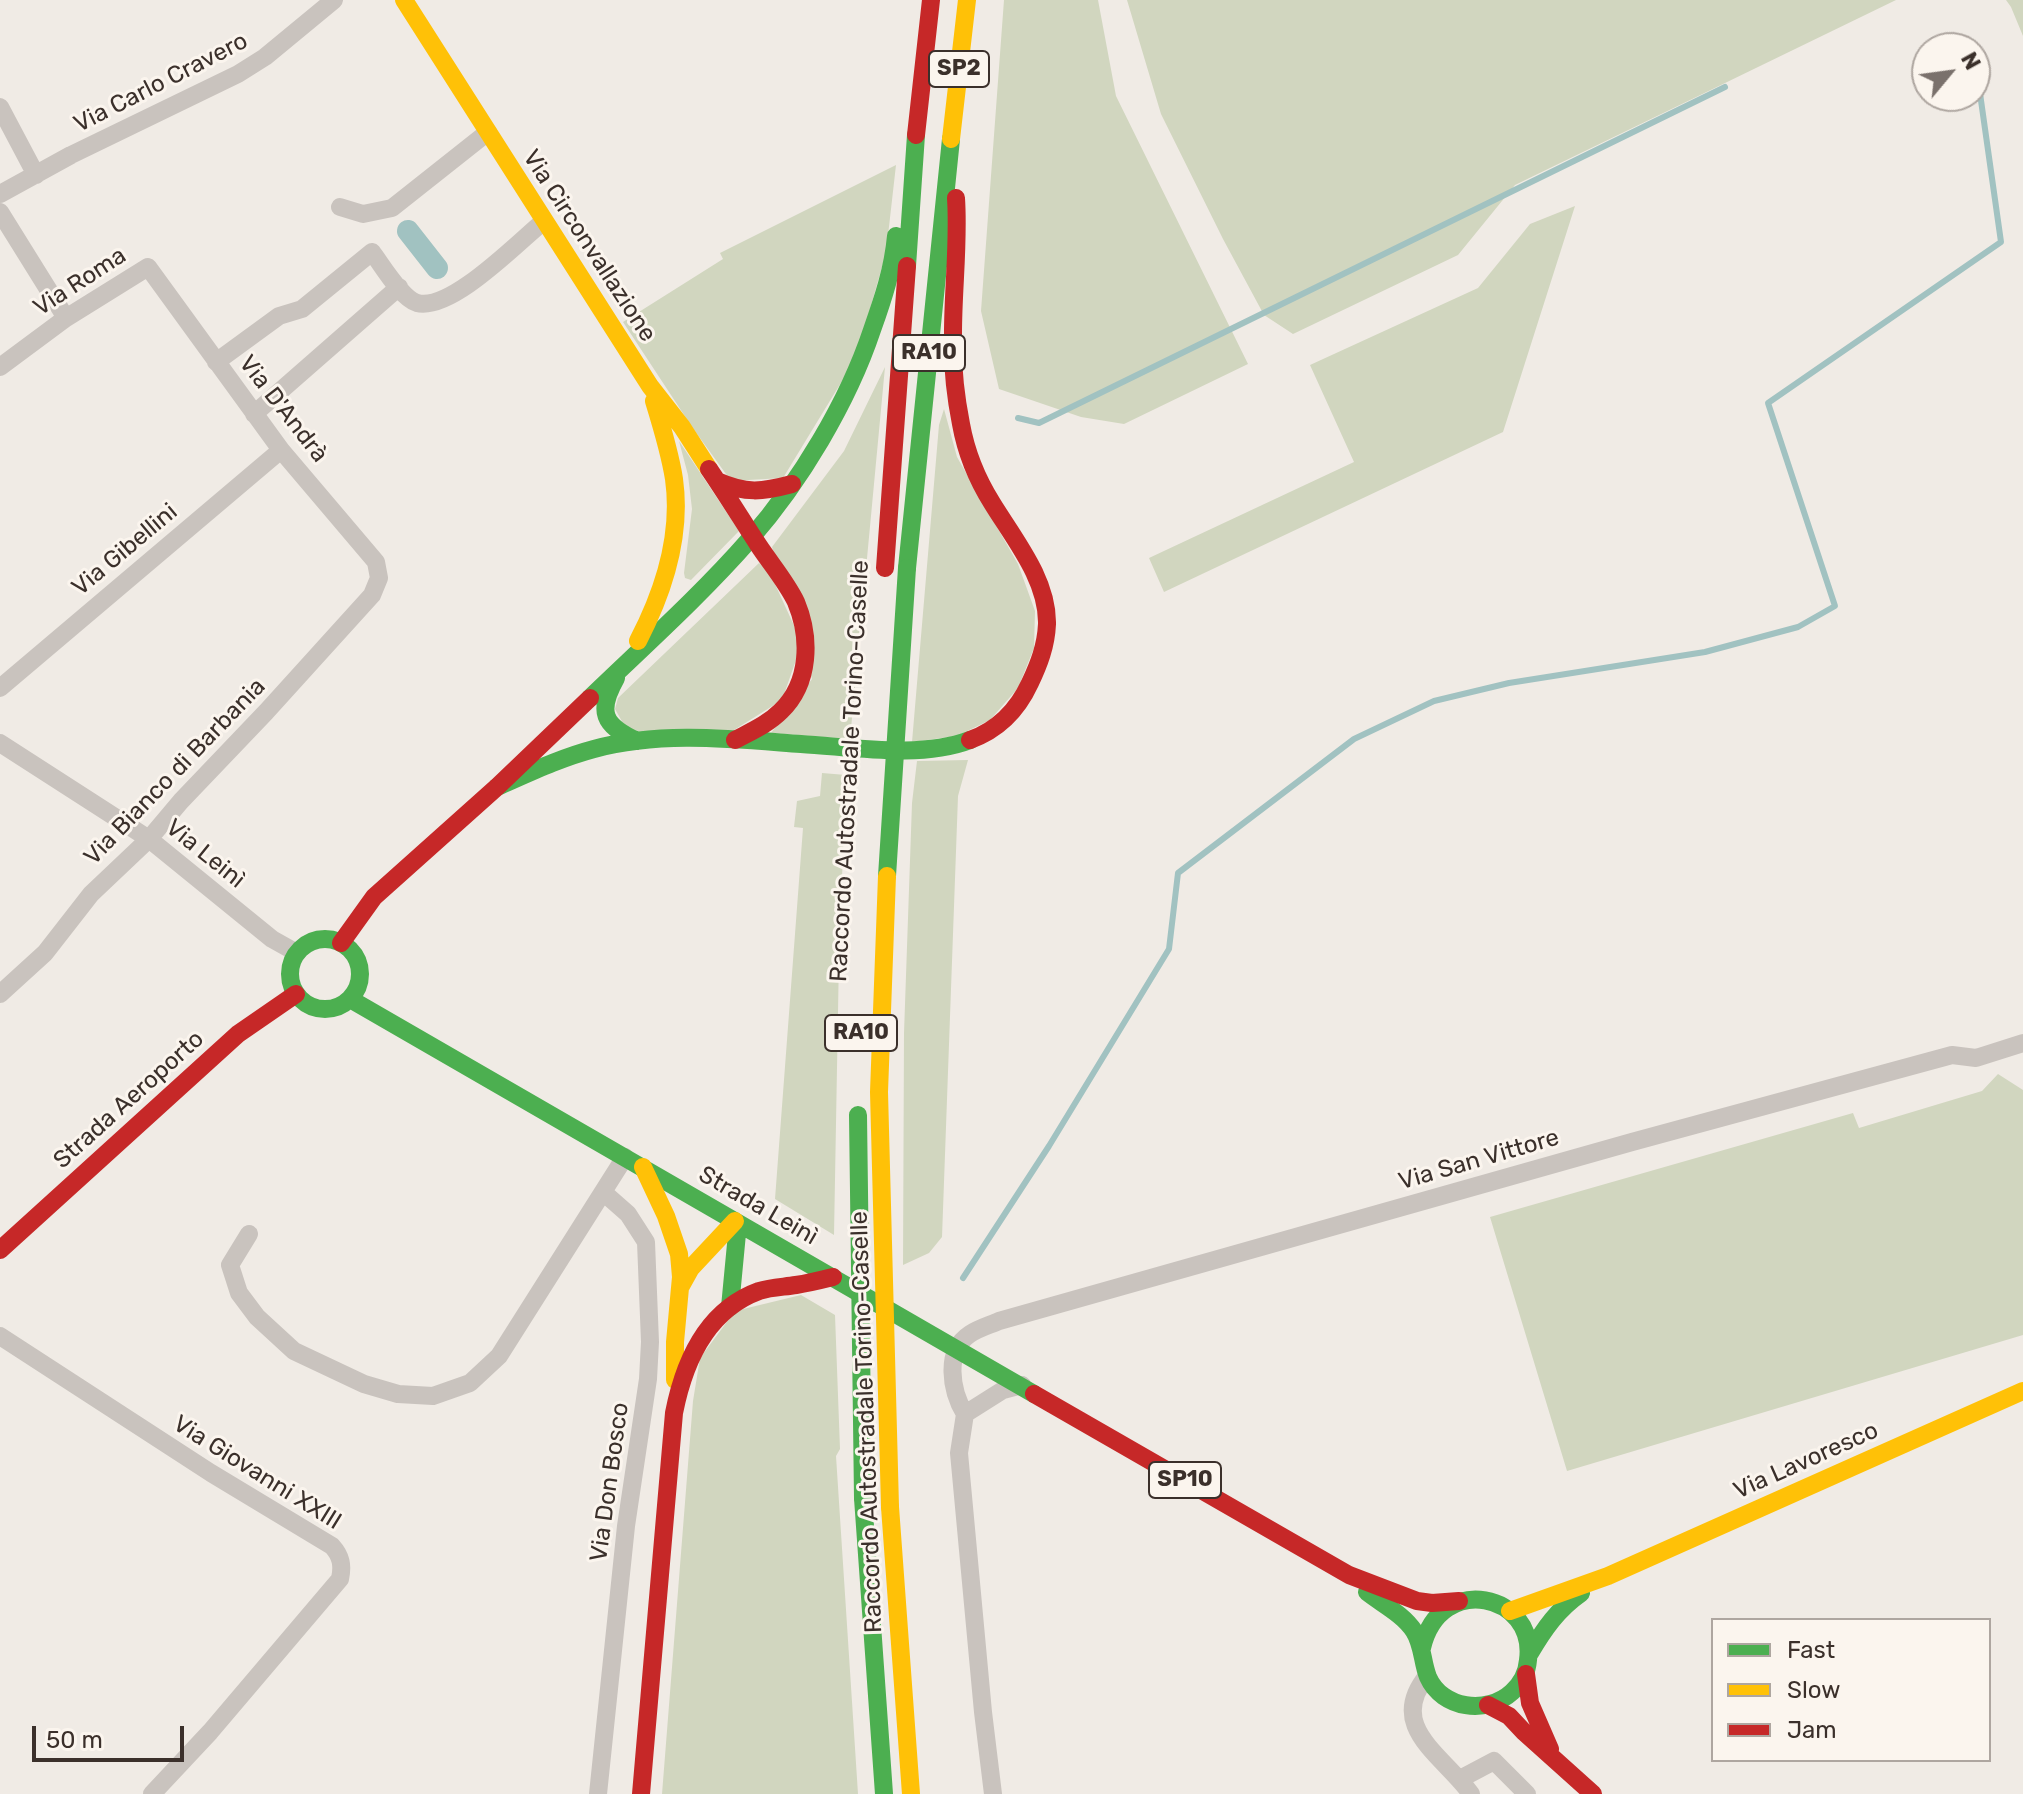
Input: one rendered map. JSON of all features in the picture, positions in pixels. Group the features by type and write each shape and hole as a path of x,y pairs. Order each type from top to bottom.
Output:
{"main road":[{"name":"Via Circonvallazione","path":"404,0 650,386"},
{"name":"SP2","path":"341,943 374,897 497,787 716,576 752,537 792,484 828,427 850,388 866,349 894,257 901,197 916,135 931,0"},
{"name":"SP2","path":"497,787 567,757 603,747 672,738 916,751 945,749 983,736 1002,723 1029,688 1041,660 1046,635 1046,607 1029,560 989,500 975,470 964,439 953,366 958,217 951,139 967,0"},
{"name":"Raccordo Autostradale Torino-Caselle","path":"884,576 916,135"},
{"name":"Raccordo Autostradale Torino-Caselle","path":"911,1794 890,1507 879,1092 886,898 907,568 951,139"},
{"path":"650,386 682,427 795,601 803,622 807,642 806,661 801,682 789,703 769,722 735,740"},
{"path":"637,741 619,733 608,723 604,700 645,628 661,591 674,541 676,503 671,467 650,386"},
{"path":"717,481 742,492 772,490 792,484"},
{"name":"Raccordo Autostradale Torino-Caselle","path":"875,760 877,728"},
{"path":"317,940 341,943 356,958 360,980 356,990 350,999 332,1009 312,1007 296,994 291,984 292,963 297,953 317,940"},
{"name":"Strada Aeroporto","path":"0,1250 238,1034 296,994"},
{"name":"Strada Leinì","path":"350,999 1349,1575 1417,1601 1459,1601"},
{"name":"Raccordo Autostradale Torino-Caselle","path":"857,1094 863,1498 884,1794"},
{"path":"641,1794 677,1396 673,1357 681,1286 678,1248 643,1167"},
{"path":"681,1286 691,1268 737,1222"},
{"path":"730,1307 737,1222"},
{"path":"677,1396 697,1344 714,1321 730,1307 760,1291 833,1277"},
{"name":"Via Lavoresco","path":"1608,1576 2023,1391"},
{"name":"Strada Leinì","path":"1349,1575 1376,1600 1401,1617 1413,1630 1422,1648"},
{"path":"1530,1653 1521,1623 1510,1611 1608,1576"},
{"path":"1554,1757 1535,1716 1525,1682 1530,1653 1561,1607 1608,1576"},
{"name":"SP10","path":"1459,1601 1486,1599 1510,1611"},
{"path":"1422,1648 1433,1619 1459,1601"},
{"name":"SP10","path":"1422,1648 1427,1676"},
{"path":"1427,1676 1438,1691 1453,1702 1471,1707 1500,1701 1511,1694 1526,1674"},
{"path":"1488,1705 1509,1716 1593,1794"}],"street":[{"name":"Via Carlo Cravero","path":"0,194 238,74 272,52 334,0"},
{"path":"0,107 36,175"},
{"path":"340,207 363,214 392,208 488,132"},
{"path":"0,212 66,318"},
{"path":"216,362 279,316 302,309 372,252 405,295 418,303 447,297 467,287 544,221"},
{"name":"Via Roma","path":"0,367 66,318 148,267"},
{"name":"Via D'Andrà","path":"148,267 281,450 376,562 379,578"},
{"path":"254,414 399,287"},
{"name":"Via Gibellini","path":"0,688 281,450"},
{"name":"Via Bianco di Barbania","path":"0,994 45,953 91,894 149,839 266,712 372,595 379,578"},
{"name":"Via Leinì","path":"0,743 149,839 272,939 297,953"},
{"name":"Via San Vittore","path":"956,1348 969,1334 1037,1310 1903,1068 1952,1055 1976,1058 2023,1043"},
{"path":"249,1234 230,1265 239,1293 257,1317 294,1351 364,1384 398,1394 433,1396 470,1383 499,1356 625,1157"},
{"name":"Via Don Bosco","path":"598,1794 626,1526 648,1379 650,1342 646,1242 628,1214 603,1192"},
{"name":"Via Giovanni XXIII","path":"0,1336 211,1473 332,1546 342,1561 340,1579 210,1732 152,1794"},
{"path":"956,1348 952,1371 956,1400 965,1414 959,1453 960,1476 993,1794"},
{"path":"965,1414 1003,1390 1022,1385"},
{"path":"1427,1676 1417,1689 1411,1709 1413,1724 1425,1742 1466,1786 1494,1761 1527,1794"}],"green space":[{"path":"1004,0 1098,0 1116,96 1248,364 1124,424 1081,417 999,389 981,311"},
{"path":"1127,0 1896,0 1515,185 1458,255 1293,334 1264,315 1223,239 1161,114"},
{"path":"2006,0 2023,0 2023,36 2011,7"},
{"path":"896,165 886,253 856,358 783,478 731,481 623,322 723,259 720,253"},
{"path":"1575,206 1503,432 1164,592 1149,558 1354,462 1310,365 1478,288 1530,224"},
{"path":"885,367 850,739 771,733 812,679 772,547 844,451"},
{"path":"944,409 957,457 1018,564 1035,611 1034,648 1018,688 990,720 957,736 912,742 939,425"},
{"path":"679,441 739,531 691,580 685,578 684,573 692,509 688,475"},
{"path":"759,563 769,571 802,643 782,700 734,730 635,732 624,725 615,709 618,698"},
{"path":"968,760 958,796 942,1237 929,1253 903,1265 904,1033 912,803 917,761"},
{"path":"822,773 846,775 834,1235 775,1199 803,828 794,827 797,801 820,796"},
{"path":"1998,1074 2023,1090 2023,1335 1567,1471 1490,1217 1853,1113 1859,1128 1982,1091"},
{"path":"801,1295 835,1315 840,1449 836,1456 858,1794 662,1794 693,1401 700,1358 735,1311"}],"waterway":[{"path":"1018,418 1039,423 1725,87"},
{"path":"963,1278 1049,1146 1169,949 1178,873 1354,739 1434,701 1509,683 1705,652 1798,627 1835,606 1768,403 2001,242 1983,112"},
{"path":"408,231 437,268"}],"traffic: fast":[{"path":"907,266 916,135"},
{"path":"907,568 951,139"},
{"path":"590,698 731,560 769,517 804,467 836,413 862,357 887,284 896,236"},
{"path":"887,876 907,568"},
{"path":"616,678 606,700 607,716 617,729 637,741"},
{"path":"497,787 581,753 645,740 723,739 908,750 951,746 970,740"},
{"path":"325,939 344,945 354,955 360,974 354,993 344,1003 325,1009 306,1003 296,993 290,974 296,955 306,945 325,939"},
{"path":"350,999 738,1223"},
{"path":"858,1115 863,1498"},
{"path":"738,1223 1034,1394"},
{"path":"730,1307 738,1223"},
{"path":"863,1498 884,1794"},
{"path":"1367,1592 1398,1614 1414,1631 1428,1677 1435,1688 1454,1702 1478,1706 1502,1699 1521,1682 1528,1660 1527,1637 1518,1619 1503,1607 1485,1600 1466,1601 1447,1608 1432,1624 1422,1648"},
{"path":"1530,1653 1552,1620 1581,1593"}],"traffic: slow":[{"path":"404,0 650,386 709,469"},
{"path":"951,139 967,0"},
{"path":"638,641 663,583 675,521 672,469 654,401"},
{"path":"887,876 879,1092 890,1507"},
{"path":"643,1167 666,1216 679,1254 681,1277 675,1380"},
{"path":"681,1286 691,1268 735,1221"},
{"path":"1510,1611 1608,1576 2023,1391"},
{"path":"890,1507 911,1794"}],"traffic: jam":[{"path":"916,135 931,0"},
{"path":"956,198 953,356 963,434 982,484 1036,576 1046,608 1047,624 1039,662 1020,701 1006,718 970,740"},
{"path":"885,568 907,266"},
{"path":"709,469 784,581 796,602 804,630 805,660 791,700 771,720 735,740"},
{"path":"717,481 754,490 792,484"},
{"path":"341,943 374,897 497,787 590,698"},
{"path":"0,1250 238,1034 296,994"},
{"path":"641,1794 674,1413 684,1375 712,1325 741,1300 759,1291 833,1277"},
{"path":"1034,1394 1349,1575 1417,1601 1459,1601"},
{"path":"1526,1674 1530,1703 1550,1749"},
{"path":"1488,1705 1509,1716 1593,1794"}]}
